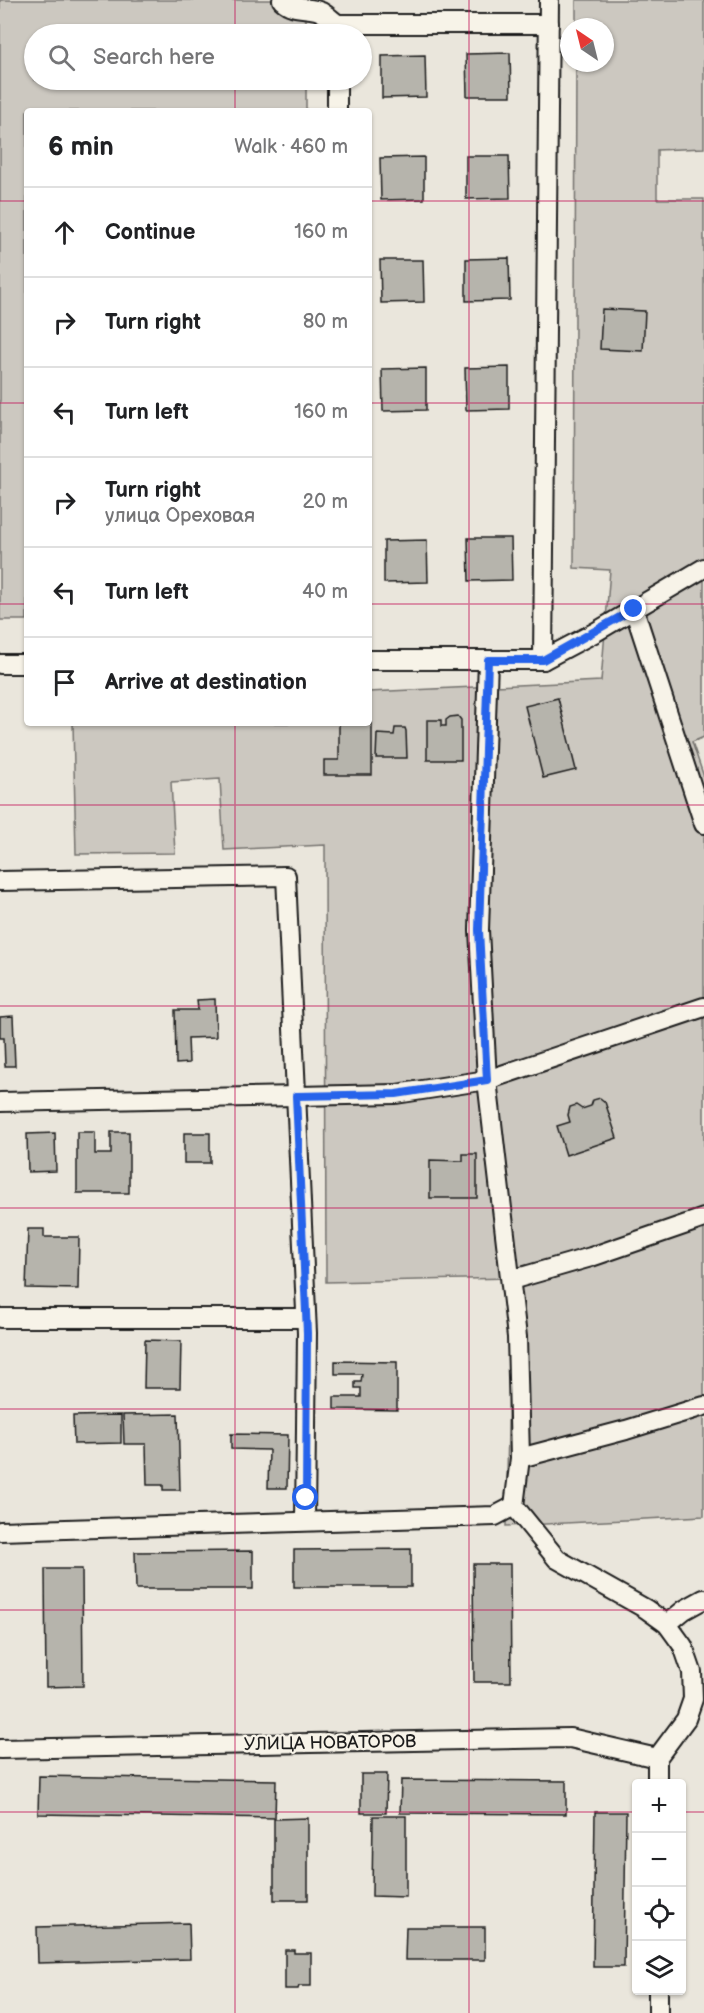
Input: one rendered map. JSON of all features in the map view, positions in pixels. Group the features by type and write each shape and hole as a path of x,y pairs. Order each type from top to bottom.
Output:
{"street":[{"path":"282,0 294,8 314,9 324,13 333,24"},
{"path":"543,660 549,0"},
{"path":"372,28 549,24"},
{"path":"337,90 338,108"},
{"path":"372,660 543,660 704,568"},
{"path":"634,609 704,824"},
{"path":"488,660 479,930 487,1080 517,1337 520,1458 514,1506 556,1559 646,1609 667,1624 683,1646 692,1672 693,1699 686,1719 657,1758 657,1779"},
{"path":"0,664 24,664"},
{"path":"0,881 286,876 306,1318 305,1521"},
{"path":"0,1102 396,1094 487,1080 704,1007"},
{"path":"511,1280 591,1257 704,1218"},
{"path":"0,1318 306,1318"},
{"path":"520,1458 626,1430 704,1406"},
{"path":"0,1532 495,1516 514,1506"},
{"path":"667,1624 684,1610 704,1599"},
{"name":"УЛИЦА НОВАТОРОВ","path":"0,1749 570,1738 657,1758"},
{"path":"658,1995 658,2013"}],"shaded area":[{"path":"0,0 306,0 306,24 24,24 24,90 306,90 306,108 24,108 24,620 0,620"},
{"path":"576,0 704,0 704,148 657,150 657,199 704,199 704,737 692,742 704,777 704,1516 506,1526 511,1278 326,1282 325,845 224,850 220,779 171,782 175,853 76,854 73,726 372,726 372,692 601,681 610,570 574,568 576,72 614,72 614,18 576,18"}],"building":[{"path":"510,53 511,96 467,96 466,54"},
{"path":"425,55 426,97 382,98 382,56"},
{"path":"466,156 509,156 510,198 466,199"},
{"path":"424,157 424,199 381,200 380,158"},
{"path":"509,258 510,300 466,301 466,259"},
{"path":"380,260 423,260 424,302 381,303"},
{"path":"602,309 645,311 643,351 600,349"},
{"path":"509,367 509,409 466,410 465,368"},
{"path":"426,368 426,410 383,411 382,369"},
{"path":"468,538 511,538 512,580 469,581"},
{"path":"427,540 428,582 384,583 384,541"},
{"path":"558,698 576,770 543,778 525,706"},
{"path":"458,716 461,720 461,760 427,760 427,720 441,720 441,726 446,726 446,720"},
{"path":"339,726 372,726 372,775 324,775 324,760 339,760"},
{"path":"395,728 405,728 407,758 376,758 377,734 394,735"},
{"path":"215,999 216,1037 188,1038 189,1063 176,1064 175,1010 198,1010 197,1000"},
{"path":"13,1016 15,1066 5,1066 4,1038 0,1038 0,1017"},
{"path":"600,1098 605,1102 617,1138 566,1155 557,1126 570,1122 568,1115 570,1107 576,1105 582,1109 591,1106 593,1100"},
{"path":"77,1132 95,1132 95,1154 111,1154 111,1132 129,1132 129,1193 77,1193"},
{"path":"55,1133 56,1171 28,1172 27,1134"},
{"path":"184,1133 210,1133 210,1163 184,1163"},
{"path":"463,1154 477,1154 477,1198 430,1198 430,1160 463,1161"},
{"path":"28,1229 44,1229 44,1237 79,1237 78,1289 26,1288"},
{"path":"145,1340 181,1341 180,1388 144,1388"},
{"path":"335,1361 397,1362 397,1410 334,1409 334,1397 361,1397 361,1388 355,1388 355,1382 361,1382 362,1374 335,1374"},
{"path":"178,1414 180,1490 163,1490 163,1485 147,1485 146,1444 124,1444 123,1415"},
{"path":"121,1415 121,1443 74,1444 73,1416"},
{"path":"231,1434 288,1435 287,1488 268,1488 269,1450 231,1449"},
{"path":"411,1549 411,1587 294,1587 294,1550"},
{"path":"253,1551 253,1589 136,1589 135,1552"},
{"path":"473,1564 510,1564 511,1682 474,1682"},
{"path":"45,1569 82,1569 83,1686 46,1687"},
{"path":"361,1774 387,1774 386,1813 361,1813"},
{"path":"39,1776 276,1780 275,1818 38,1814"},
{"path":"401,1780 566,1781 566,1814 400,1813"},
{"path":"595,1812 626,1812 624,1967 593,1967"},
{"path":"373,1816 406,1816 406,1897 372,1896"},
{"path":"308,1818 308,1900 274,1900 274,1819"},
{"path":"189,1923 190,1959 38,1963 37,1927"},
{"path":"406,1927 485,1927 485,1960 405,1960"},
{"path":"285,1950 294,1950 294,1953 311,1953 311,1986 285,1989"}],"route":[{"path":"306,1498 307,1333 296,1096 396,1094 487,1080 479,930 488,660 543,660 634,609"}]}
